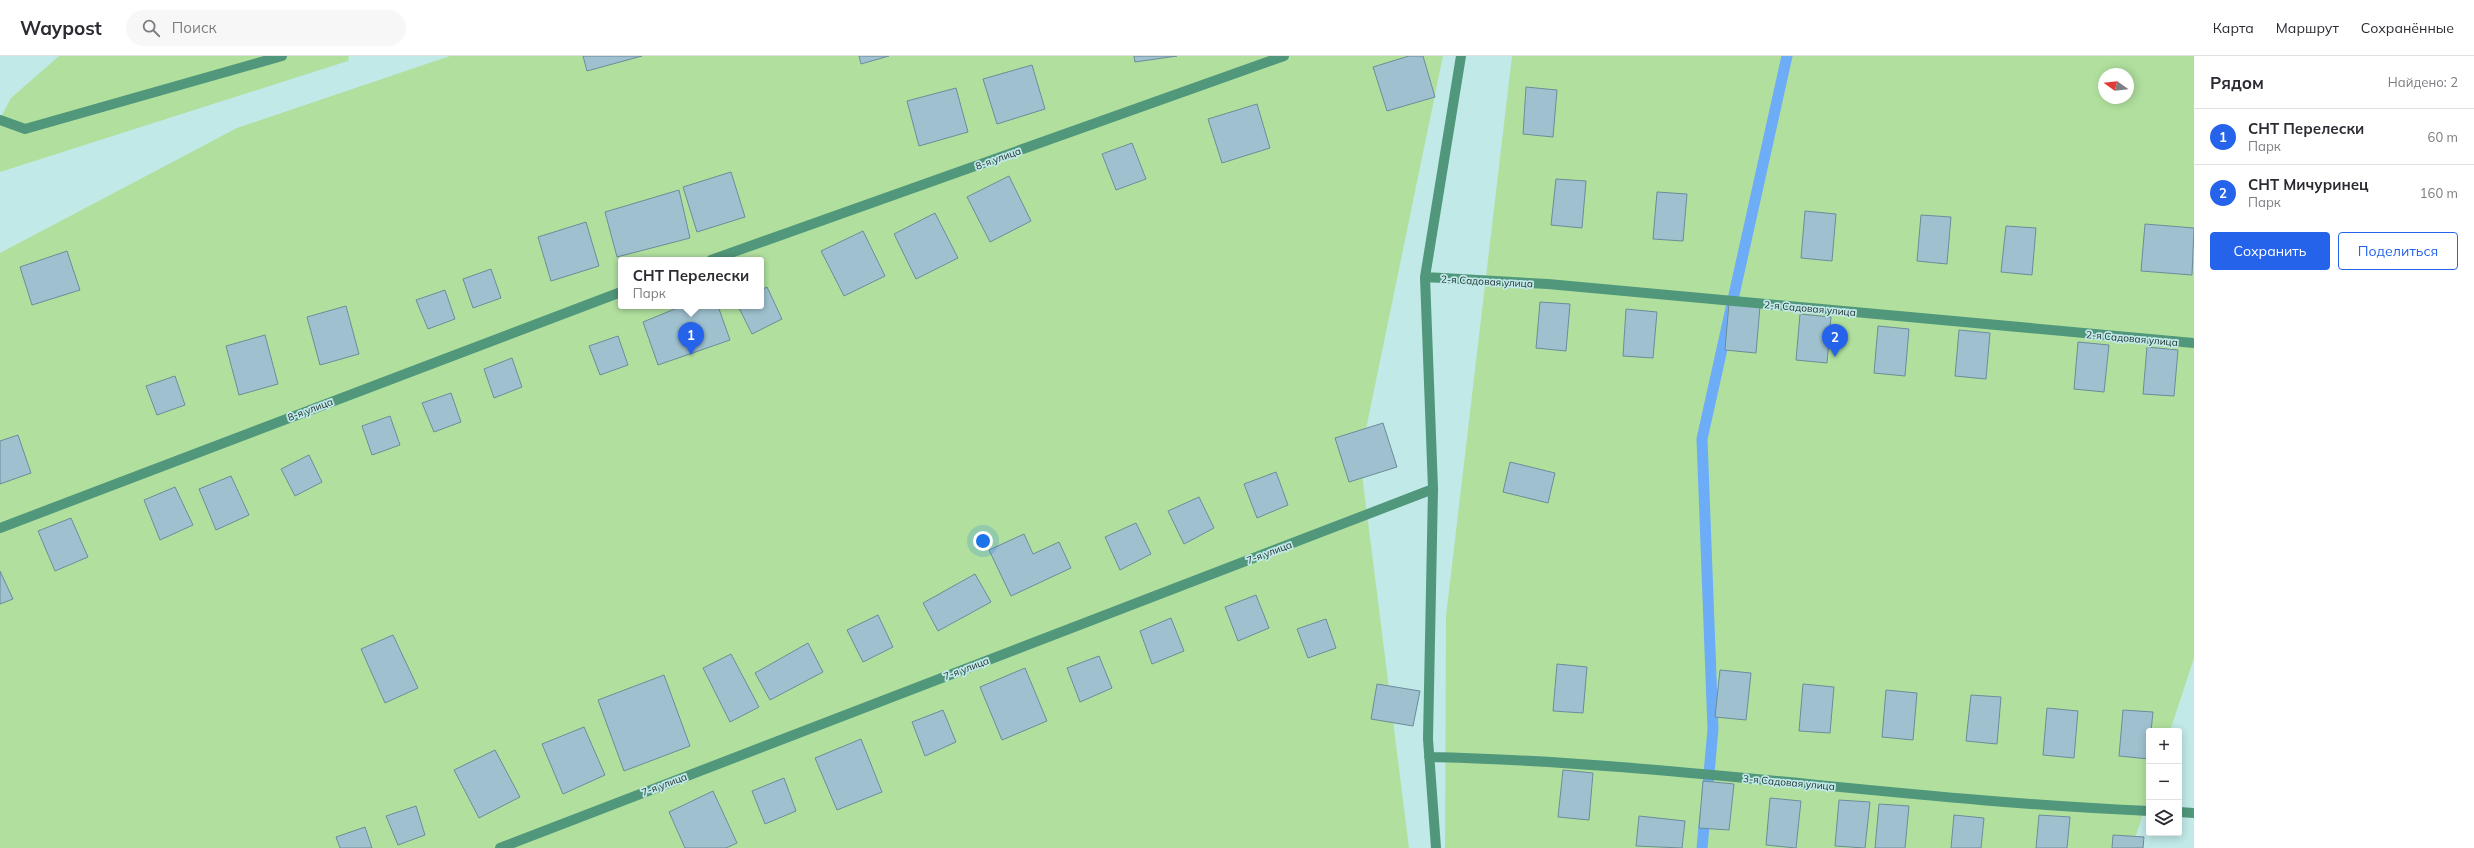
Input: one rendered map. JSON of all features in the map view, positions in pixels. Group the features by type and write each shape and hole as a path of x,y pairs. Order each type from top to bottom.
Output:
{"street":[{"path":"0,120 25,129 282,56"},
{"name":"8-я улица","path":"719,257 1284,56"},
{"path":"1436,848 1436,823 1429,757 1433,489 1425,277 1462,56"},
{"name":"2-я Садовая улица","path":"1425,277 1548,284 2194,343"},
{"name":"8-я улица","path":"0,528 618,293"},
{"name":"7-я улица","path":"500,848 1433,489"},
{"name":"3-я Садовая улица","path":"1429,757 1521,759 1679,770 2060,807 2146,811"},
{"path":"2182,812 2194,814"}],"green space":[{"path":"59,56 349,56 348,61 0,172 0,119 11,98"},
{"path":"450,56 1443,56 1360,458 1409,848 0,848 0,253 237,128"},
{"path":"1512,56 2194,56 2194,658 2171,728 2146,728 2146,804 2132,848 1445,848 1446,616"}],"building":[{"path":"583,56 642,56 587,71"},
{"path":"859,56 889,56 861,64"},
{"path":"1134,56 1177,56 1135,62"},
{"path":"1409,56 1423,56 1435,97 1387,111 1373,67"},
{"path":"1032,65 1045,109 997,124 983,79"},
{"path":"1526,87 1557,90 1553,137 1523,134"},
{"path":"956,88 968,132 919,146 907,101"},
{"path":"1257,104 1270,148 1222,163 1208,119"},
{"path":"1132,143 1146,179 1116,190 1102,154"},
{"path":"731,172 745,217 697,232 683,187"},
{"path":"1009,176 1031,221 990,242 967,197"},
{"path":"1556,179 1586,181 1582,228 1551,225"},
{"path":"679,190 690,238 617,257 605,212"},
{"path":"1657,192 1687,194 1683,241 1653,239"},
{"path":"1805,211 1836,214 1832,261 1801,258"},
{"path":"935,213 958,258 916,279 894,234"},
{"path":"1921,215 1951,217 1947,264 1917,261"},
{"path":"586,222 599,266 551,281 538,237"},
{"path":"2145,224 2194,228 2192,275 2141,271"},
{"path":"2006,226 2036,228 2032,275 2001,272"},
{"path":"863,231 885,276 844,296 821,251"},
{"path":"67,251 80,290 32,305 20,267"},
{"path":"491,269 501,298 473,308 463,279"},
{"path":"767,287 782,319 752,334 740,309 764,309 764,288"},
{"path":"445,290 455,319 428,329 416,300"},
{"path":"1540,302 1570,304 1566,351 1536,348"},
{"path":"1729,303 1760,306 1756,353 1725,350"},
{"path":"346,306 359,354 320,365 307,317"},
{"path":"675,309 719,309 730,340 658,365 643,322"},
{"path":"1626,309 1657,312 1653,358 1623,356"},
{"path":"1800,314 1831,317 1827,363 1796,360"},
{"path":"1878,326 1909,329 1905,376 1874,373"},
{"path":"1959,330 1990,333 1986,379 1955,376"},
{"path":"265,335 278,384 239,395 226,346"},
{"path":"618,336 628,365 600,375 589,346"},
{"path":"2078,342 2109,345 2104,392 2074,389"},
{"path":"2147,347 2178,350 2174,396 2143,394"},
{"path":"512,358 522,387 494,398 484,369"},
{"path":"175,376 185,405 157,415 146,386"},
{"path":"451,393 461,422 434,432 422,403"},
{"path":"390,416 400,445 372,455 362,426"},
{"path":"1383,423 1397,467 1349,482 1335,438"},
{"path":"18,435 31,473 0,484 0,441"},
{"path":"309,455 322,482 295,496 281,469"},
{"path":"1510,462 1555,473 1548,503 1503,492"},
{"path":"1276,472 1288,505 1257,518 1244,484"},
{"path":"231,476 249,515 216,530 199,489"},
{"path":"175,487 193,525 160,540 144,500"},
{"path":"1199,497 1214,528 1184,544 1168,511"},
{"path":"71,518 88,557 55,571 38,531"},
{"path":"1136,523 1151,554 1120,570 1105,537"},
{"path":"1024,534 1033,554 1059,542 1071,568 1011,596 989,550"},
{"path":"0,571 13,599 0,604"},
{"path":"975,574 991,602 938,631 923,603"},
{"path":"1256,595 1269,628 1238,641 1225,607"},
{"path":"878,615 893,647 863,662 847,630"},
{"path":"1171,618 1184,651 1152,664 1140,631"},
{"path":"1326,619 1336,648 1308,658 1297,629"},
{"path":"393,635 418,688 385,703 361,649"},
{"path":"808,643 823,672 770,700 755,673"},
{"path":"731,654 759,707 730,722 703,668"},
{"path":"1099,656 1112,688 1080,702 1067,668"},
{"path":"1557,664 1587,667 1583,713 1553,711"},
{"path":"1025,668 1047,721 1002,740 980,687"},
{"path":"1720,670 1751,673 1746,720 1715,717"},
{"path":"664,675 690,746 624,771 598,700"},
{"path":"1377,684 1420,691 1413,726 1371,719"},
{"path":"1803,684 1834,687 1830,733 1799,731"},
{"path":"1886,690 1917,693 1913,740 1882,737"},
{"path":"1971,695 2001,697 1997,744 1966,741"},
{"path":"2047,708 2078,711 2074,758 2043,755"},
{"path":"943,710 956,742 925,756 912,722"},
{"path":"2123,710 2153,712 2151,728 2146,728 2146,759 2119,756"},
{"path":"584,727 605,775 563,794 542,744"},
{"path":"861,739 882,792 837,810 815,758"},
{"path":"495,750 520,797 479,818 454,770"},
{"path":"1563,770 1593,773 1589,820 1558,817"},
{"path":"784,778 796,811 765,824 752,791"},
{"path":"1703,781 1734,784 1729,830 1699,828"},
{"path":"713,791 737,843 726,848 685,848 669,812"},
{"path":"1770,798 1801,801 1796,848 1766,845"},
{"path":"1839,800 1870,802 1865,848 1835,846"},
{"path":"1879,804 1909,806 1905,848 1875,848"},
{"path":"416,806 425,835 398,845 386,816"},
{"path":"1954,815 1984,818 1981,848 1951,848"},
{"path":"2039,815 2070,817 2067,848 2036,848"},
{"path":"1639,816 1685,821 1682,848 1636,846"},
{"path":"365,827 372,848 340,848 336,837"},
{"path":"2113,835 2144,837 2143,848 2112,848"}],"waterway":[{"path":"1707,796 1713,729 1702,439 1787,56"},
{"path":"1702,848 1705,815"}],"place":[{"name":"СНТ Перелески","path":"691,355"},
{"name":"СНТ Мичуринец","path":"1835,357"}]}
